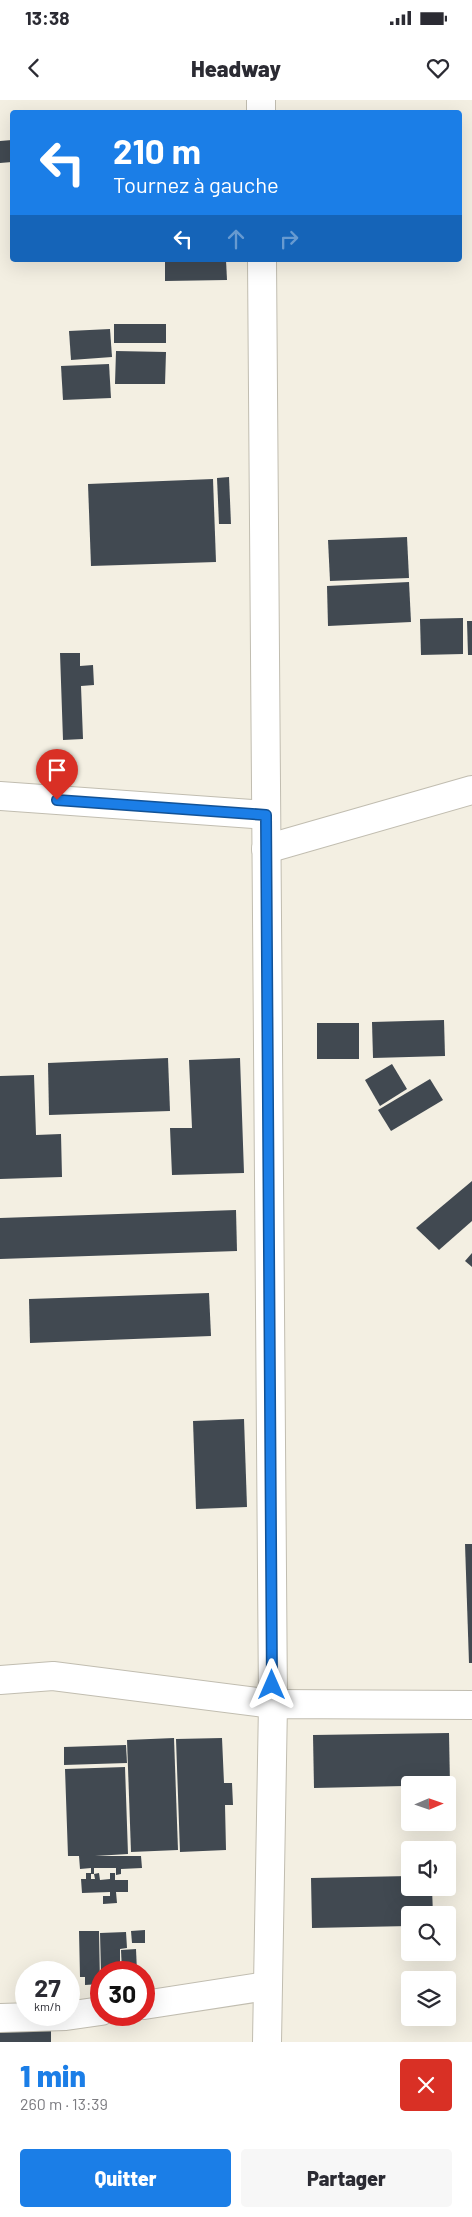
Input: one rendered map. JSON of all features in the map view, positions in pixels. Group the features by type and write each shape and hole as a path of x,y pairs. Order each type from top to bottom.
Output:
{"street":[{"path":"262,262 273,1704 267,2042"},
{"path":"266,849 472,790"},
{"path":"0,796 266,815"},
{"path":"0,1680 53,1676 273,1704 472,1705"},
{"path":"155,2003 267,1986"},
{"path":"0,2018 66,2016 90,2013"}],"building":[{"path":"10,140 10,162 0,163 0,141"},
{"path":"165,262 226,262 227,280 165,281"},
{"path":"114,324 166,324 166,343 114,343"},
{"path":"110,329 112,357 71,360 69,331"},
{"path":"116,351 166,352 165,384 115,384"},
{"path":"109,364 111,398 63,400 61,366"},
{"path":"229,477 231,524 219,524 217,478"},
{"path":"213,479 216,562 91,566 88,484"},
{"path":"407,537 409,578 330,581 328,540"},
{"path":"409,582 411,622 328,626 327,586"},
{"path":"463,618 463,654 421,655 420,619"},
{"path":"467,621 472,621 472,655 468,655"},
{"path":"60,653 80,653 80,666 93,665 94,685 81,686 83,739 63,740"},
{"path":"444,1020 445,1056 373,1058 372,1022"},
{"path":"317,1023 359,1023 359,1059 317,1059"},
{"path":"168,1058 170,1111 49,1115 48,1063"},
{"path":"240,1058 244,1173 172,1175 170,1128 192,1128 189,1060"},
{"path":"392,1064 407,1089 380,1106 365,1080"},
{"path":"34,1075 36,1135 61,1134 62,1177 0,1179 0,1076"},
{"path":"430,1079 443,1100 391,1131 378,1110"},
{"path":"472,1181 472,1221 439,1250 416,1228"},
{"path":"236,1210 237,1251 0,1259 0,1218"},
{"path":"472,1253 472,1267 465,1261"},
{"path":"209,1293 211,1336 30,1343 29,1299"},
{"path":"244,1419 247,1507 196,1509 193,1421"},
{"path":"465,1544 472,1544 472,1663 469,1663"},
{"path":"449,1733 450,1776 401,1776 401,1786 314,1788 313,1735"},
{"path":"174,1738 178,1850 131,1852 127,1740"},
{"path":"222,1738 224,1783 232,1783 233,1805 225,1805 226,1850 180,1852 176,1739"},
{"path":"126,1745 127,1763 64,1765 64,1747"},
{"path":"125,1767 128,1854 95,1856 141,1856 142,1868 121,1869 121,1874 116,1875 116,1868 94,1868 94,1874 99,1873 100,1880 110,1879 110,1873 115,1873 115,1880 128,1880 128,1892 116,1892 117,1903 103,1904 103,1896 110,1896 110,1892 82,1893 81,1879 86,1879 86,1873 91,1873 91,1868 80,1869 79,1856 68,1856 65,1769","holes":["91,1874 94,1874 95,1879 91,1879"]},
{"path":"401,1876 401,1896 432,1896 433,1906 401,1906 401,1926 312,1928 311,1878"},
{"path":"145,1930 145,1943 132,1943 131,1931"},
{"path":"79,1931 99,1931 100,1961 90,1961 90,1985 85,1985 85,1977 80,1977"},
{"path":"126,1932 127,1948 120,1949 120,1961 101,1961 100,1933"},
{"path":"136,1949 137,1961 122,1961 121,1950"},
{"path":"51,2030 51,2042 0,2042 0,2031"}],"route":[{"path":"57,800 266,815 272,1685"}]}
